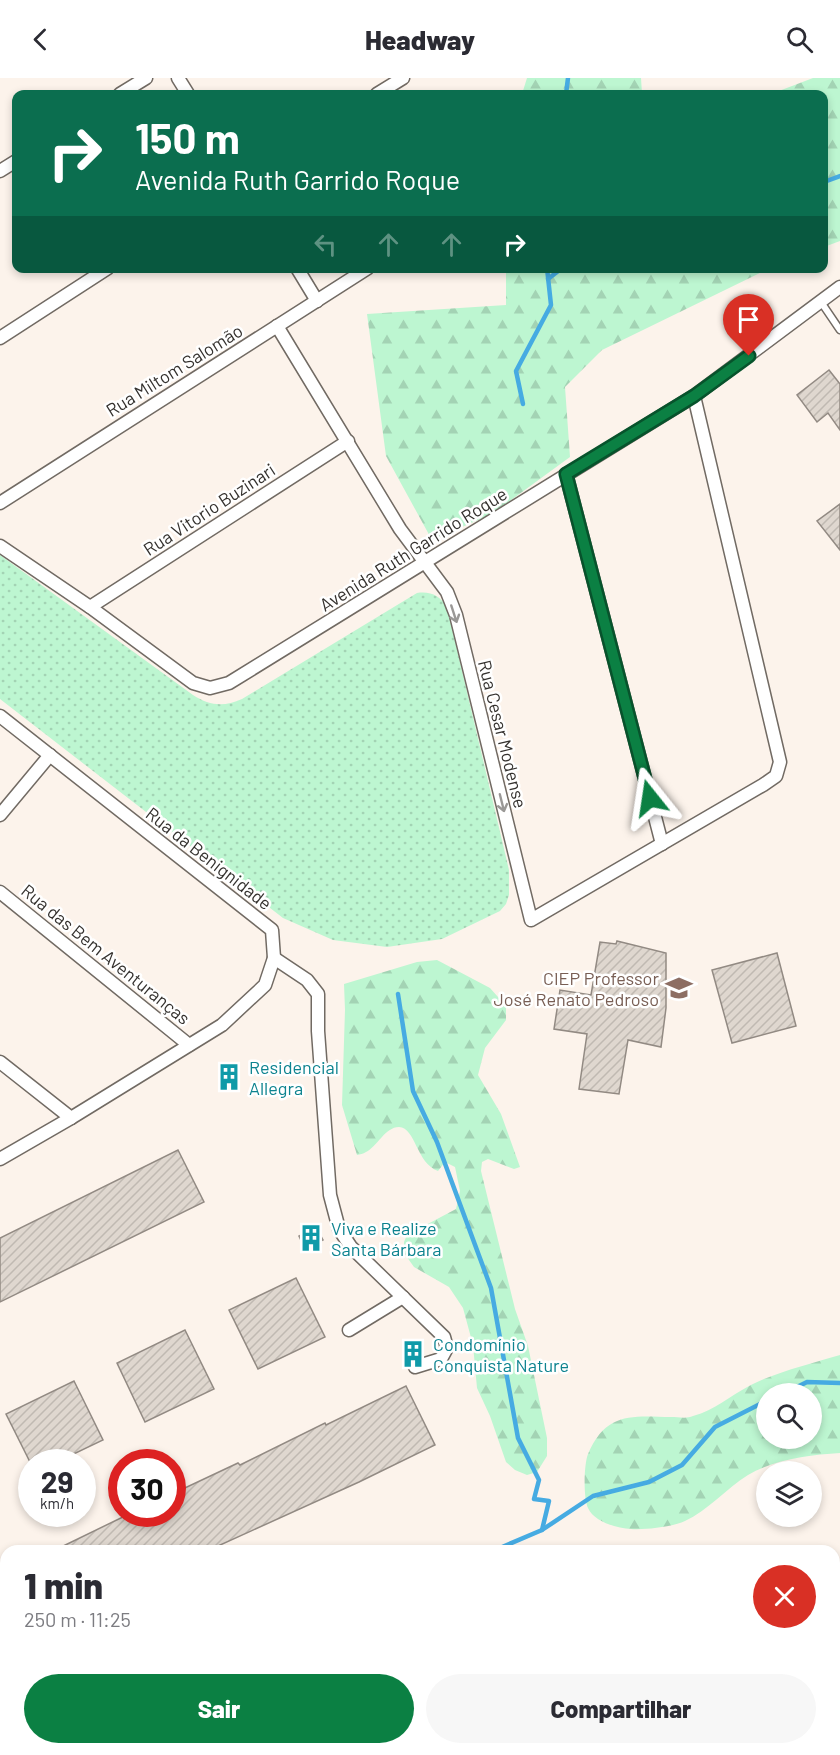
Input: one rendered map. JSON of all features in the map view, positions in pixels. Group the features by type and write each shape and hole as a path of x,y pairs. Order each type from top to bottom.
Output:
{"street":[{"path":"126,90 146,78"},
{"path":"384,90 403,78"},
{"path":"0,338 100,273"},
{"path":"300,273 317,301"},
{"name":"Rua Miltom Salomão","path":"0,503 360,273"},
{"name":"Avenida Ruth Garrido Roque","path":"0,546 90,607 194,683 210,688 229,683 694,396 840,287"},
{"name":"Rua Cesar Modense","path":"277,326 400,529 447,592 456,615 531,920 662,844"},
{"path":"566,474 662,844 776,776 780,762 694,396"},
{"name":"Rua Vitorio Buzinari","path":"90,607 348,441"},
{"name":"Rua da Benignidade","path":"0,716 272,930 274,958 265,986 222,1025 71,1119 0,1158"},
{"path":"0,815 50,755"},
{"name":"Rua das Bem Aventuranças","path":"0,892 189,1045"},
{"path":"274,958 307,980 318,994 318,1031 330,1195 339,1229 351,1247 444,1337 447,1347 441,1359 420,1366"},
{"path":"0,1062 71,1119"},
{"path":"349,1330 403,1297"}],"lane":[{"path":"821,302 840,330"}],"green space":[{"path":"527,78 641,78 642,90 523,90"},
{"path":"813,78 840,78 840,241 828,246 828,90 782,90"},
{"path":"506,273 760,273 602,350 565,387 570,457 492,514 432,540 386,456 367,314 506,305"},
{"path":"0,555 193,695 217,704 242,699 417,593 427,593 438,597 447,607 509,870 509,895 506,904 500,911 442,939 387,947 333,940 283,918 0,699"},
{"path":"437,960 490,988 506,1006 506,1020 485,1048 478,1075 501,1114 520,1167 514,1169 488,1159 482,1162 481,1171 515,1309 528,1346 547,1438 547,1456 537,1472 527,1475 515,1470 506,1462 490,1416 477,1388 473,1345 463,1308 449,1287 414,1267 404,1253 404,1242 407,1235 456,1209 460,1191 455,1167 445,1162 438,1171 431,1167 420,1154 409,1133 399,1127 389,1130 370,1149 357,1155 342,1105 344,984 417,962"},
{"path":"840,1355 840,1453 785,1461 756,1461 756,1471 740,1480 693,1517 673,1525 625,1528 606,1523 591,1513 585,1496 587,1459 595,1440 603,1430 621,1419 632,1417 691,1417 759,1381"}],"building":[{"path":"829,370 840,384 840,430 828,413 817,422 797,395"},
{"path":"840,504 840,550 817,521"},
{"path":"617,941 666,953 666,1008 661,1047 628,1040 619,1094 579,1089 587,1034 554,1029 560,990 591,995 600,942 616,944"},
{"path":"777,953 796,1026 732,1043 712,970"},
{"path":"178,1150 204,1202 0,1302 0,1238"},
{"name":"Viva e Realize Santa Bárbara","path":"316,1227 323,1240 305,1249 299,1236"},
{"path":"296,1278 325,1337 258,1369 229,1310"},
{"path":"185,1330 214,1389 145,1422 117,1363"},
{"path":"74,1381 103,1440 84,1449 24,1449 6,1414"},
{"path":"406,1386 435,1445 220,1545 65,1545 108,1524 108,1527 186,1527 186,1487 238,1463 240,1465 325,1423 326,1425"}],"waterway":[{"path":"566,90 568,78"},
{"path":"828,180 840,176"},
{"path":"523,404 516,371 551,305 548,273"},
{"path":"548,279 556,273"},
{"path":"398,994 413,1091 437,1142 491,1288 518,1438 539,1480 534,1499 549,1501 542,1530"},
{"path":"805,1383 840,1383"},
{"path":"507,1545 542,1530 593,1496 649,1482 682,1465 715,1427 756,1406"}],"place":[{"name":"CIEP Professor José Renato Pedroso","path":"679,988"},
{"name":"Residencial Allegra","path":"229,1077"},
{"name":"Viva e Realize Santa Bárbara","path":"311,1238"},
{"name":"Condomínio Conquista Nature","path":"413,1354"}],"route":[{"path":"650,798 566,474 694,396 749,356"}]}
